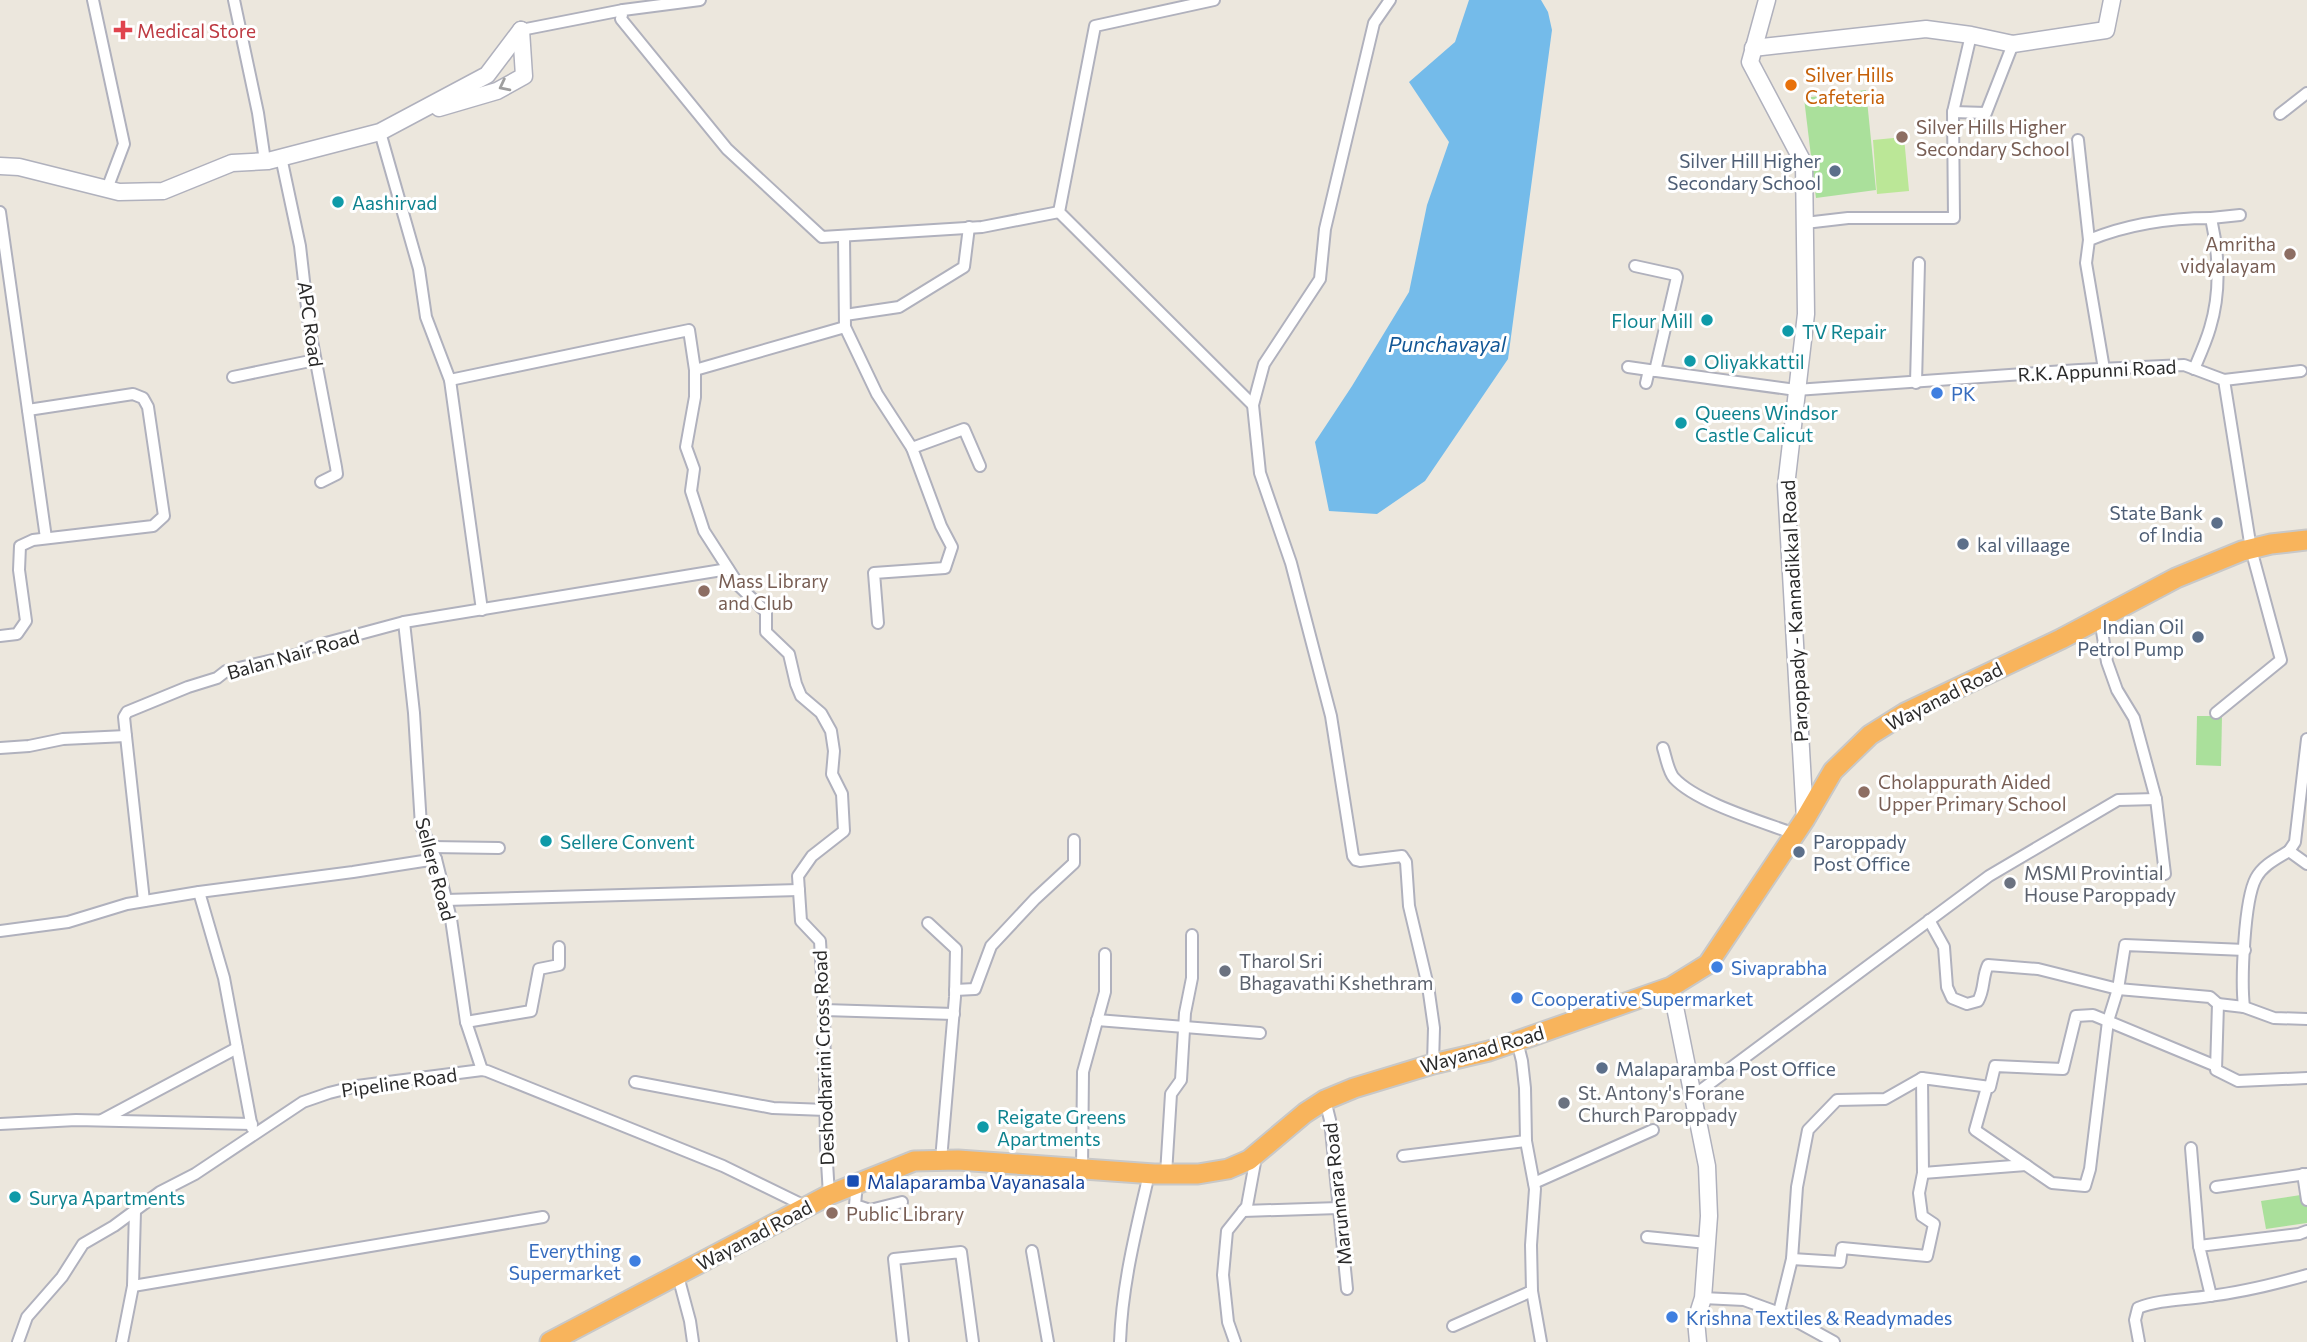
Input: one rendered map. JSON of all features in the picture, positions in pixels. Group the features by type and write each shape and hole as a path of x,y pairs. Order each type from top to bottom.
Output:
{"highway":[{"name":"Wayanad Road","path":"550,1342 829,1195 914,1161 941,1160 1158,1174 1198,1174 1228,1169 1249,1160 1305,1112 1354,1088 1433,1064 1489,1051 1671,986 1708,964 1800,827 1833,771 1870,735 1905,712 2061,639 2176,578 2214,561 2251,549 2307,540"}],"main road":[{"name":"Paroppady - Kannadikkal Road","path":"1767,0 1750,62 1804,164 1806,314 1786,486 1800,827"},
{"path":"1753,48 1926,29 2013,44 2106,30 2112,0"},
{"path":"0,166 19,167 120,192 163,191 232,163 273,159 380,132 487,75 521,30"},
{"path":"413,114 497,91 524,76 521,30"},
{"path":"1671,986 1707,1166 1709,1216 1703,1298 1696,1320 1698,1342"}],"street":[{"path":"93,0 124,144 107,189"},
{"name":"APC Road","path":"234,0 258,113 300,246 315,359 337,474 321,482"},
{"path":"521,30 623,10 700,0"},
{"path":"1059,212 1095,26 1214,0"},
{"path":"1390,0 1374,23 1325,229 1320,279 1264,364 1253,405 1260,473 1291,563 1331,716 1353,856 1360,861 1402,856 1406,862 1409,906 1428,986 1434,1028 1433,1064"},
{"path":"623,10 621,19 727,149 822,237 969,227 1059,212"},
{"path":"1805,223 1848,218 1954,218 1953,112 1971,35"},
{"path":"1953,112 1986,113 2013,44"},
{"path":"2280,114 2307,93"},
{"path":"380,132 419,269 426,317 450,380 482,610"},
{"path":"2078,139 2089,240 2086,263 2104,369"},
{"path":"0,212 47,538"},
{"path":"1059,212 1253,405"},
{"path":"2089,240 2117,229 2184,218 2240,215"},
{"path":"2194,369 2211,327 2217,287 2217,247 2211,218"},
{"path":"695,370 845,321 900,307 964,267 969,227"},
{"path":"844,236 845,321 877,394 912,448 941,526 952,547 945,568 874,573 877,623"},
{"path":"1916,383 1919,263"},
{"path":"1635,266 1677,277 1652,371 1646,383"},
{"name":"Deshodharini Cross Road","path":"450,380 689,330 695,370 695,397 686,447 694,469 691,491 704,531 740,587 766,612 766,632 789,654 801,696 821,712 831,731 834,751 832,774 842,794 844,831 813,856 798,876 801,921 820,942 829,1195"},
{"path":"233,377 315,359"},
{"name":"R.K. Appunni Road","path":"1629,366 1796,390 2184,365 2224,380"},
{"path":"2216,713 2281,660 2251,549 2224,380 2301,371"},
{"path":"0,636 17,634 26,621 19,570 20,546 33,540 153,526 164,516 148,407 143,398 133,394 28,410"},
{"path":"912,448 964,429 980,466"},
{"path":"404,622 728,569"},
{"path":"2100,619 2107,662 2117,691 2134,718 2156,799 2165,874 2145,876"},
{"name":"Sellere Road","path":"404,622 410,666 421,826 436,859 451,919 466,1022 481,1070"},
{"name":"Balan Nair Road","path":"144,901 124,717 127,712 217,678 226,671 299,654 311,647 404,622"},
{"path":"0,748 29,746 63,739 126,736"},
{"path":"2244,1007 2248,899 2256,879 2266,866 2289,851 2295,842 2307,739"},
{"path":"1663,748 1672,776 1685,788 1716,803 1800,827"},
{"path":"1693,1096 1989,876 2118,800 2156,799"},
{"path":"955,990 975,989 991,947 1035,899 1074,863 1074,840"},
{"path":"431,847 499,848"},
{"path":"2289,851 2307,864"},
{"path":"0,930 68,922 127,904 199,892 436,859"},
{"path":"445,900 799,890"},
{"path":"0,1125 100,1121 252,1130 219,956 199,892"},
{"path":"1929,920 1944,947 1947,987 1952,998 1966,1004 1978,1001 1983,992 1983,974 1988,965 2038,968 2118,989 2210,997 2218,1004 2244,1007 2274,1018 2307,1019"},
{"path":"928,923 956,949 954,1014 941,1160"},
{"path":"1120,1342 1129,1259 1158,1174 1171,1094 1181,1080 1184,1027 1192,978 1192,935"},
{"path":"2216,1066 2108,1021 2093,1015 2076,1016 2063,1069 1994,1066 1990,1087 1987,1087 1975,1130 2052,1184 2085,1186 2090,1169 2108,1021 2118,989 2125,945 2245,950"},
{"path":"466,1022 531,1011 538,969 559,965 559,947"},
{"path":"1082,1170 1083,1072 1105,992 1105,954"},
{"path":"2218,1004 2216,1070 2238,1081 2307,1078"},
{"path":"824,1010 954,1014"},
{"path":"1097,1020 1260,1033"},
{"path":"1517,1041 1525,1088 1526,1141 1535,1189 1531,1245 1532,1291 1541,1342"},
{"path":"100,1121 237,1048"},
{"name":"Pipeline Road","path":"18,1342 27,1317 62,1277 83,1244 114,1226 160,1192 195,1174 252,1130 303,1102 357,1086 481,1070 723,1166 807,1207"},
{"path":"1779,1312 1792,1259 1797,1187 1808,1130 1837,1100 1885,1099 1922,1078 1987,1087"},
{"path":"1792,1259 1840,1262 1842,1248 1927,1256 1934,1224 1922,1216 1919,1193 1923,1173 1922,1078"},
{"path":"635,1082 773,1108 826,1110"},
{"name":"Marunnara Road","path":"1325,1100 1330,1120 1347,1289"},
{"path":"1534,1183 1653,1130"},
{"path":"1403,1156 1526,1141"},
{"path":"2191,1148 2199,1246 2211,1296"},
{"path":"1235,1342 1228,1322 1223,1275 1227,1231 1247,1206 1256,1154"},
{"path":"1923,1173 2026,1166"},
{"path":"2216,1187 2305,1174 2307,1200"},
{"path":"857,1183 855,1205 870,1210 902,1202"},
{"path":"1243,1211 1339,1208"},
{"path":"122,1342 133,1286 135,1210"},
{"path":"133,1286 543,1217"},
{"path":"2199,1246 2307,1231"},
{"path":"1647,1237 1707,1243"},
{"path":"1031,1251 1048,1342"},
{"path":"903,1342 894,1259 961,1252 973,1342"},
{"path":"2138,1342 2135,1320 2138,1308 2150,1303 2270,1286 2307,1275"},
{"path":"678,1276 690,1321 692,1342"},
{"path":"1453,1326 1532,1291"},
{"path":"1703,1298 1744,1300 1779,1312 1833,1342"}],"green space":[{"path":"1866,90 1876,190 1816,198 1804,98"},
{"path":"1904,137 1909,191 1877,194 1873,140"},
{"path":"2197,716 2222,716 2221,766 2196,765"},
{"path":"2307,1194 2307,1223 2266,1229 2261,1201"}],"water":[{"name":"Punchavayal","path":"1469,0 1541,0 1548,12 1552,30 1508,359 1425,481 1377,514 1329,511 1315,442 1409,292 1427,205 1449,142 1409,82 1455,42"}],"place":[{"name":"Medical Store","path":"123,30"},
{"name":"Silver Hills Cafeteria","path":"1791,85"},
{"name":"Silver Hills Higher Secondary School","path":"1902,137"},
{"name":"Silver Hill Higher Secondary School","path":"1835,171"},
{"name":"Aashirvad","path":"338,202"},
{"name":"Amritha vidyalayam","path":"2290,254"},
{"name":"Flour Mill","path":"1707,320"},
{"name":"TV Repair","path":"1788,331"},
{"name":"Oliyakkattil","path":"1690,361"},
{"name":"PK","path":"1937,393"},
{"name":"Queens Windsor Castle Calicut","path":"1681,423"},
{"name":"State Bank of India","path":"2217,523"},
{"name":"kal villaage","path":"1963,544"},
{"name":"Mass Library and Club","path":"704,591"},
{"name":"Indian Oil Petrol Pump","path":"2198,637"},
{"name":"Cholappurath Aided Upper Primary School","path":"1864,792"},
{"name":"Sellere Convent","path":"546,841"},
{"name":"Paroppady Post Office","path":"1799,852"},
{"name":"MSMI Provintial House Paroppady","path":"2010,883"},
{"name":"Sivaprabha","path":"1717,967"},
{"name":"Tharol Sri Bhagavathi Kshethram","path":"1225,971"},
{"name":"Cooperative Supermarket","path":"1517,998"},
{"name":"Malaparamba Post Office","path":"1602,1068"},
{"name":"St. Antony's Forane Church Paroppady","path":"1564,1103"},
{"name":"Reigate Greens Apartments","path":"983,1127"},
{"name":"Malaparamba Vayanasala","path":"853,1181"},
{"name":"Surya Apartments","path":"15,1197"},
{"name":"Public Library","path":"832,1213"},
{"name":"Everything Supermarket","path":"635,1261"},
{"name":"Krishna Textiles & Readymades","path":"1672,1317"}]}
